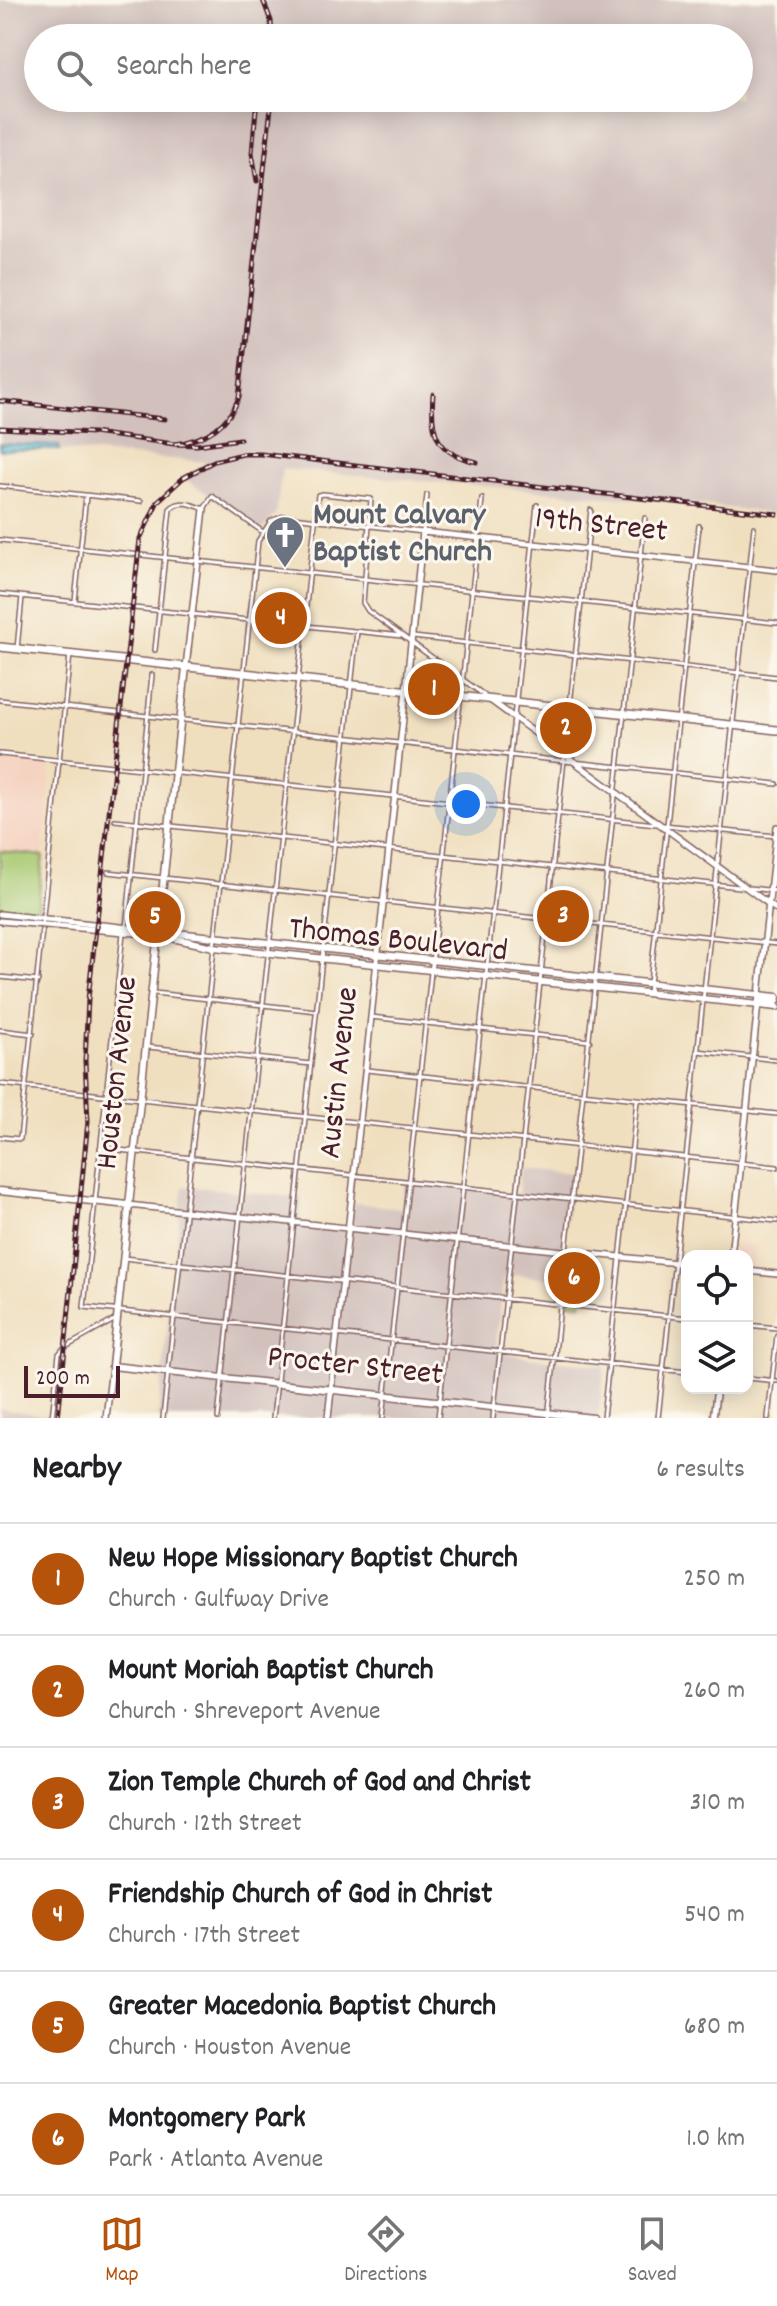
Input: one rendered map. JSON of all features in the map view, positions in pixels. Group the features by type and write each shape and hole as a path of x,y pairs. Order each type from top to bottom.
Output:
{"main road":[{"path":"0,647 777,730"},
{"name":"Houston Avenue","path":"112,1366 186,667"},
{"name":"Thomas Boulevard","path":"158,933 324,948 777,999"},
{"name":"Thomas Boulevard","path":"158,933 214,947 777,1007"},
{"path":"724,1001 758,995"},
{"path":"757,1005 761,1001 777,999"},
{"path":"0,1191 128,1205"},
{"name":"Procter Street","path":"112,1366 593,1418"}],"street":[{"path":"0,486 141,501"},
{"path":"218,1418 318,495 371,499 361,598 365,607 402,636"},
{"name":"Austin Avenue","path":"328,1418 427,495"},
{"path":"75,601 86,496"},
{"name":"Houston Avenue","path":"186,667 204,509 212,496 263,532"},
{"path":"383,1418 482,499"},
{"path":"155,650 170,509 174,504 182,503 204,509"},
{"path":"438,1418 537,505"},
{"path":"493,1418 591,510"},
{"name":"19th Street","path":"263,532 277,517 777,570"},
{"path":"548,1415 645,518"},
{"path":"649,993 699,526"},
{"path":"658,1418 754,527"},
{"path":"163,1418 254,567 258,541 263,532"},
{"path":"0,540 777,623"},
{"path":"0,594 402,636 412,640 564,758 665,826 777,910"},
{"path":"17,649 22,596"},
{"path":"273,1418 357,631"},
{"path":"412,640 466,643 777,677"},
{"path":"0,1137 20,1139 28,1087 70,654"},
{"path":"152,675 84,1307 117,1315 228,1322 681,1371"},
{"path":"0,700 509,755 564,758"},
{"path":"0,754 777,836"},
{"path":"574,762 777,784"},
{"path":"115,820 773,890"},
{"path":"732,1250 768,904 773,890 777,827"},
{"path":"108,872 777,944"},
{"path":"0,914 42,924"},
{"path":"0,921 158,933"},
{"path":"0,977 38,981"},
{"path":"151,993 317,1011"},
{"path":"371,1017 590,1041"},
{"path":"0,1030 33,1034"},
{"path":"146,1046 311,1064"},
{"path":"697,1051 777,1060"},
{"path":"365,1070 777,1114"},
{"path":"0,1084 777,1167"},
{"path":"603,1418 637,1099"},
{"path":"100,1148 777,1221"},
{"path":"128,1205 681,1264"},
{"path":"123,1258 681,1317"},
{"path":"753,1272 777,1274"},
{"path":"52,1418 59,1354 117,1315"},
{"path":"753,1326 777,1328"},
{"path":"768,1418 777,1335"},
{"name":"Houston Avenue","path":"106,1418 112,1366"},
{"path":"753,1379 774,1381"},
{"path":"713,1418 716,1394"}],"shaded area":[{"path":"0,0 777,0 777,514 689,503 282,469 276,514 262,530 183,478 207,462 0,445"},
{"path":"0,758 51,764 43,856 0,851"},
{"path":"521,1168 572,1173 560,1279 504,1274 495,1353 605,1366 598,1418 158,1418 183,1186 302,1198 299,1225 351,1232 354,1203 402,1208 405,1183 518,1195"},
{"path":"734,1244 756,1246 753,1268 753,1250 734,1250"},
{"path":"0,1409 49,1416 49,1418 0,1418"}],"green space":[{"path":"0,851 43,856 37,915 0,911"},
{"path":"570,1254 585,1256 581,1304 563,1300"}],"water":[{"path":"0,444 59,446 60,450 0,450"}],"railway":[{"path":"263,0 271,24"},
{"path":"256,112 252,153 257,181"},
{"path":"174,444 214,430 222,424 239,397 270,112"},
{"path":"433,394 433,420 438,440 452,453 477,462"},
{"path":"0,401 165,419"},
{"path":"0,428 93,433 174,444 197,445 240,439"},
{"path":"58,1418 88,1121 85,1061 88,999 140,539 158,501 183,478 214,461 243,454 261,454 777,514"}],"place":[{"name":"Mount Calvary Baptist Church","path":"285,569"},
{"name":"Friendship Church of God in Christ","path":"281,618"},
{"name":"New Hope Missionary Baptist Church","path":"434,689"},
{"name":"Mount Moriah Baptist Church","path":"566,728"},
{"name":"Zion Temple Church of God and Christ","path":"563,916"},
{"name":"Greater Macedonia Baptist Church","path":"155,917"},
{"name":"Montgomery Park","path":"574,1278"}]}
